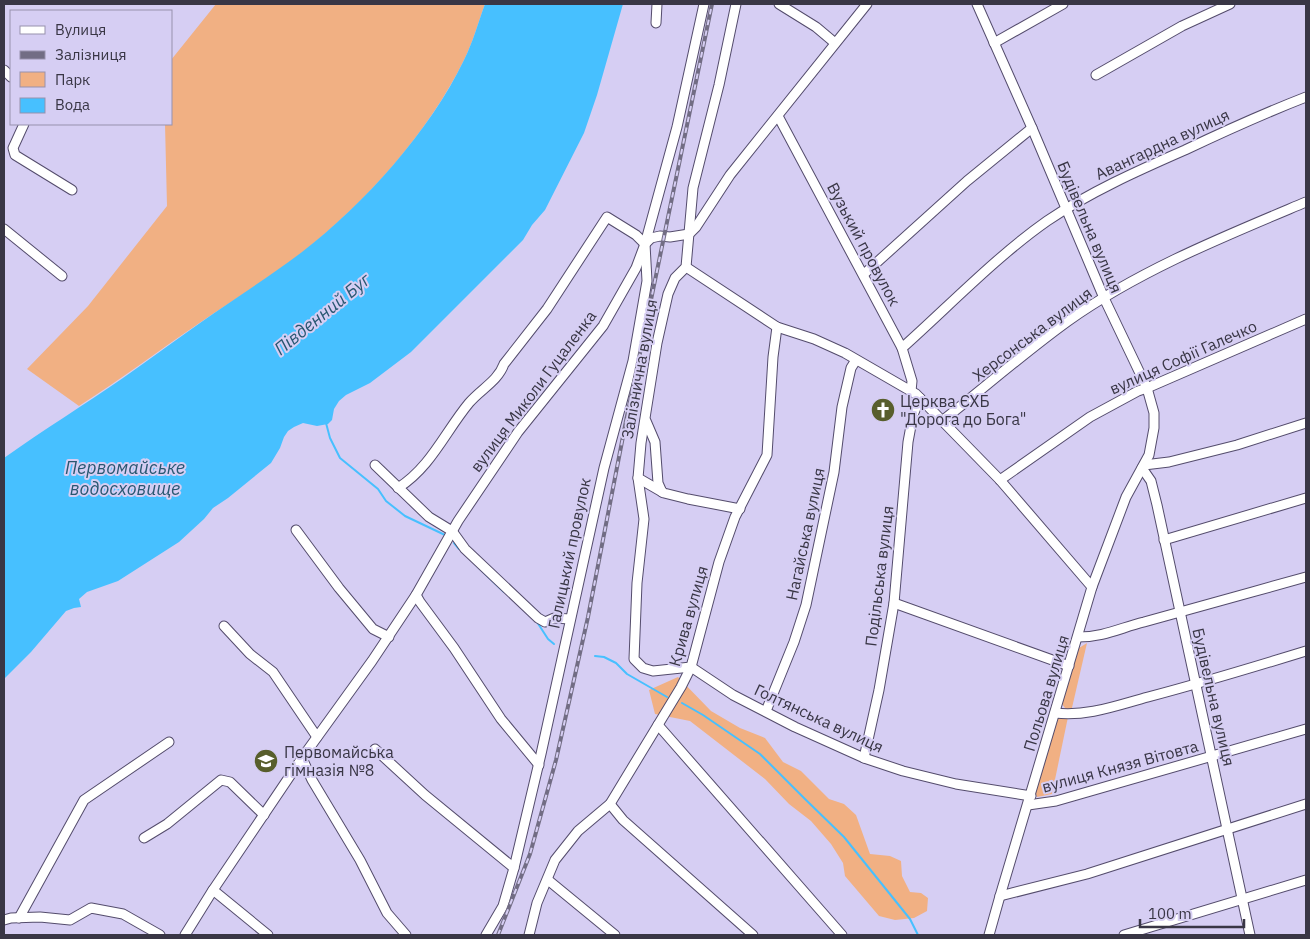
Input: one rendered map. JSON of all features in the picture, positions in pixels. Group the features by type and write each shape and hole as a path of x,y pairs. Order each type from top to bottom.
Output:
{"street":[{"path":"656,23 657,4"},
{"path":"645,244 677,126 704,4"},
{"path":"736,4 719,85 693,188 686,267 777,327 814,339 856,360 920,398 1000,480 1092,587"},
{"path":"779,4 808,21 835,43"},
{"path":"645,244 651,238 689,234 696,227 730,175 867,4"},
{"name":"Будівельна вулиця","path":"976,4 1032,128 1104,298 1147,388 1154,413 1154,428 1149,455 1143,466 1150,481 1164,540 1250,935"},
{"path":"994,42 1064,4"},
{"path":"1096,75 1182,26 1230,4"},
{"name":"Авангардна вулиця","path":"902,348 1001,258 1046,222 1109,184 1306,96"},
{"name":"Вузький провулок","path":"778,116 902,348 912,381 911,392"},
{"path":"24,125 13,148 15,155 72,190"},
{"path":"864,274 967,181 1032,128"},
{"name":"Херсонська вулиця","path":"942,421 1068,322 1104,298 1221,238 1306,202"},
{"path":"398,488 422,469 470,402 501,374 504,364 547,309 607,217 636,235 645,244"},
{"path":"4,229 62,276"},
{"name":"вулиця Миколи Гуцаленка","path":"185,935 302,758 416,595 452,531 518,432 603,326 636,268 645,244"},
{"name":"Галицький провулок","path":"486,935 503,906 514,868 539,765 604,468 633,361 647,281 645,244"},
{"name":"Залізнична вулиця","path":"686,267 675,278 668,294 657,343 638,478 644,519 637,583 634,659 643,668 653,671 690,668"},
{"name":"вулиця Софії Галечко","path":"1000,480 1090,417 1138,391 1306,319"},
{"name":"Крива вулиця","path":"529,935 537,903 555,860 578,831 610,804 636,758 681,687 690,668 719,562 740,508 766,455 777,327"},
{"name":"Нагайська вулиця","path":"766,711 794,642 806,605 834,472 842,407 851,368 856,360"},
{"name":"Подільська вулиця","path":"864,758 879,690 894,603 908,442 913,415 920,398"},
{"path":"646,421 655,442 658,483 662,492"},
{"path":"1143,466 1170,462 1236,445 1306,423"},
{"path":"375,465 429,517 452,531 465,549 538,618 545,622 554,618 570,619"},
{"name":"Польова вулиця","path":"989,935 1092,587 1126,497 1143,466"},
{"path":"638,478 662,492 688,499 740,508"},
{"path":"1164,540 1306,498"},
{"path":"296,530 373,629 388,637"},
{"path":"1078,638 1108,634 1143,622 1180,614 1306,576"},
{"path":"416,595 501,719 539,765"},
{"path":"894,603 1069,666"},
{"path":"224,626 250,654 273,672 317,737"},
{"path":"1055,713 1082,714 1195,684 1306,651"},
{"name":"Голтянська вулиця","path":"690,668 733,695 794,727 864,758 956,784 1029,801"},
{"path":"658,726 842,935"},
{"name":"вулиця Князя Вітовта","path":"1029,801 1040,804 1056,801 1306,729"},
{"path":"19,918 84,800 169,742"},
{"path":"375,749 424,794 514,868"},
{"path":"302,758 312,780 360,860 387,913 406,935"},
{"path":"144,838 167,824 221,780 230,782 264,815"},
{"path":"610,804 623,820 753,935"},
{"path":"1000,896 1087,874 1306,804"},
{"path":"548,880 615,935"},
{"path":"1124,935 1306,880"},
{"path":"213,890 268,935"},
{"path":"4,920 40,917 70,920 91,908 123,914 160,935"}],"green space":[{"path":"216,4 485,4 464,60 433,114 394,164 351,210 304,251 278,270 79,406 27,369 88,306 167,206 165,125 172,125 172,59"},
{"path":"1087,643 1071,712 1068,712 1062,704 1079,648"},
{"path":"678,677 711,711 740,728 765,738 783,762 801,771 829,799 844,804 856,815 870,854 890,856 901,861 902,876 910,892 921,893 928,898 927,911 914,918 895,920 879,916 845,876 843,863 831,844 811,821 789,804 765,779 690,721 655,714 649,690"},
{"path":"1068,717 1052,794 1037,797 1035,792 1052,734 1058,719"}],"water":[{"name":"Первомайське водосховище","path":"485,4 623,4 584,133 545,210 532,225 523,240 411,352 370,383 346,395 339,401 334,409 332,420 328,424 317,426 303,423 288,431 271,463 213,508 179,542 118,581 87,592 79,599 81,607 66,611 31,652 4,679 4,458 123,378 277,270 302,252 349,212 393,165 433,113 450,87 473,39"}],"waterway":[{"path":"326,423 330,438 340,458 378,489 386,501 405,516 445,535"},
{"path":"454,543 459,549"},
{"path":"477,566 504,592"},
{"path":"537,622 548,639 554,644"},
{"path":"595,656 604,657 616,663 627,674 667,697"},
{"path":"682,703 760,754 844,837 910,919 918,935"}],"railway":[{"path":"498,935 530,854 556,760 588,617 626,421 712,4"}],"place":[{"name":"Церква ЄХБ \"Дорога до Бога\"","path":"883,410"},
{"name":"Первомайська гімназія №8","path":"266,761"}],"water label":[{"name":"Південний Буг","path":"322,314"}]}
